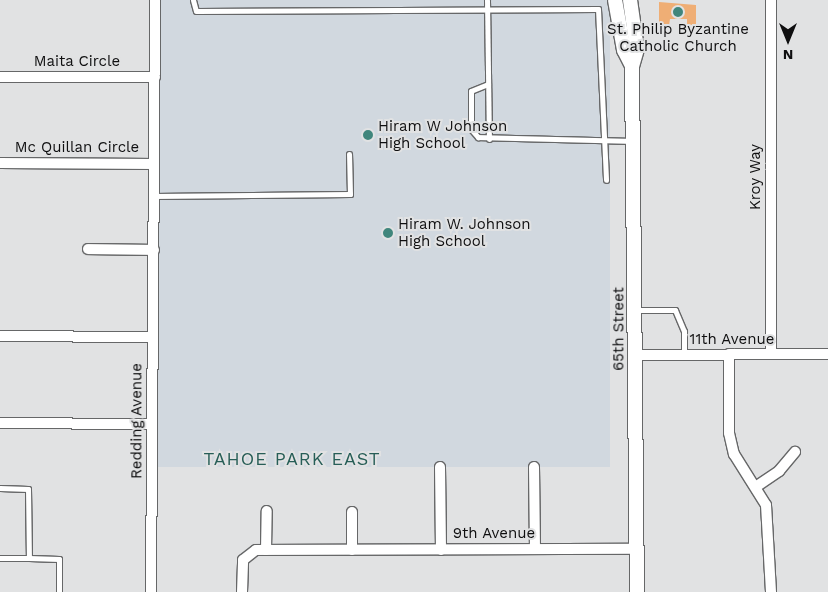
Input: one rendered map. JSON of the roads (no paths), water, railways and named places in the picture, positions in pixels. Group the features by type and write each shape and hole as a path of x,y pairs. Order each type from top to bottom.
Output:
{"main road":[{"name":"65th Street","path":"615,0 624,50 632,66"},
{"name":"65th Street","path":"630,0 640,39 632,66 637,592"}],"street":[{"name":"Redding Avenue","path":"151,592 155,0"},
{"name":"Kroy Way","path":"771,0 771,354"},
{"name":"Maita Circle","path":"0,77 155,77"},
{"name":"Mc Quillan Circle","path":"0,163 154,164"},
{"path":"88,249 154,250"},
{"path":"0,336 153,337"},
{"path":"729,354 731,444 757,486 769,518 771,592"},
{"name":"11th Avenue","path":"636,355 828,354"},
{"path":"0,423 152,424"},
{"path":"757,486 779,471 795,452"},
{"path":"440,467 441,550"},
{"path":"534,467 535,549"},
{"path":"266,550 267,511"},
{"path":"352,512 352,550"},
{"name":"9th Avenue","path":"242,592 243,560 251,552 266,550 636,549"}],"lane":[{"path":"193,0 196,10 598,10 606,180"},
{"path":"487,0 489,139"},
{"path":"488,84 471,91 470,129 478,137 489,139 633,140"},
{"path":"154,196 350,194 349,154"},
{"path":"635,310 675,310 684,331 684,355"},
{"path":"0,488 28,489 28,558"},
{"path":"0,558 59,559 59,592"}],"place":[{"name":"St. Philip Byzantine Catholic Church","path":"678,12"},
{"name":"Hiram W Johnson High School","path":"368,135"},
{"name":"Hiram W. Johnson High School","path":"388,233"}],"district":[{"name":"TAHOE PARK EAST","path":"292,459"}]}
